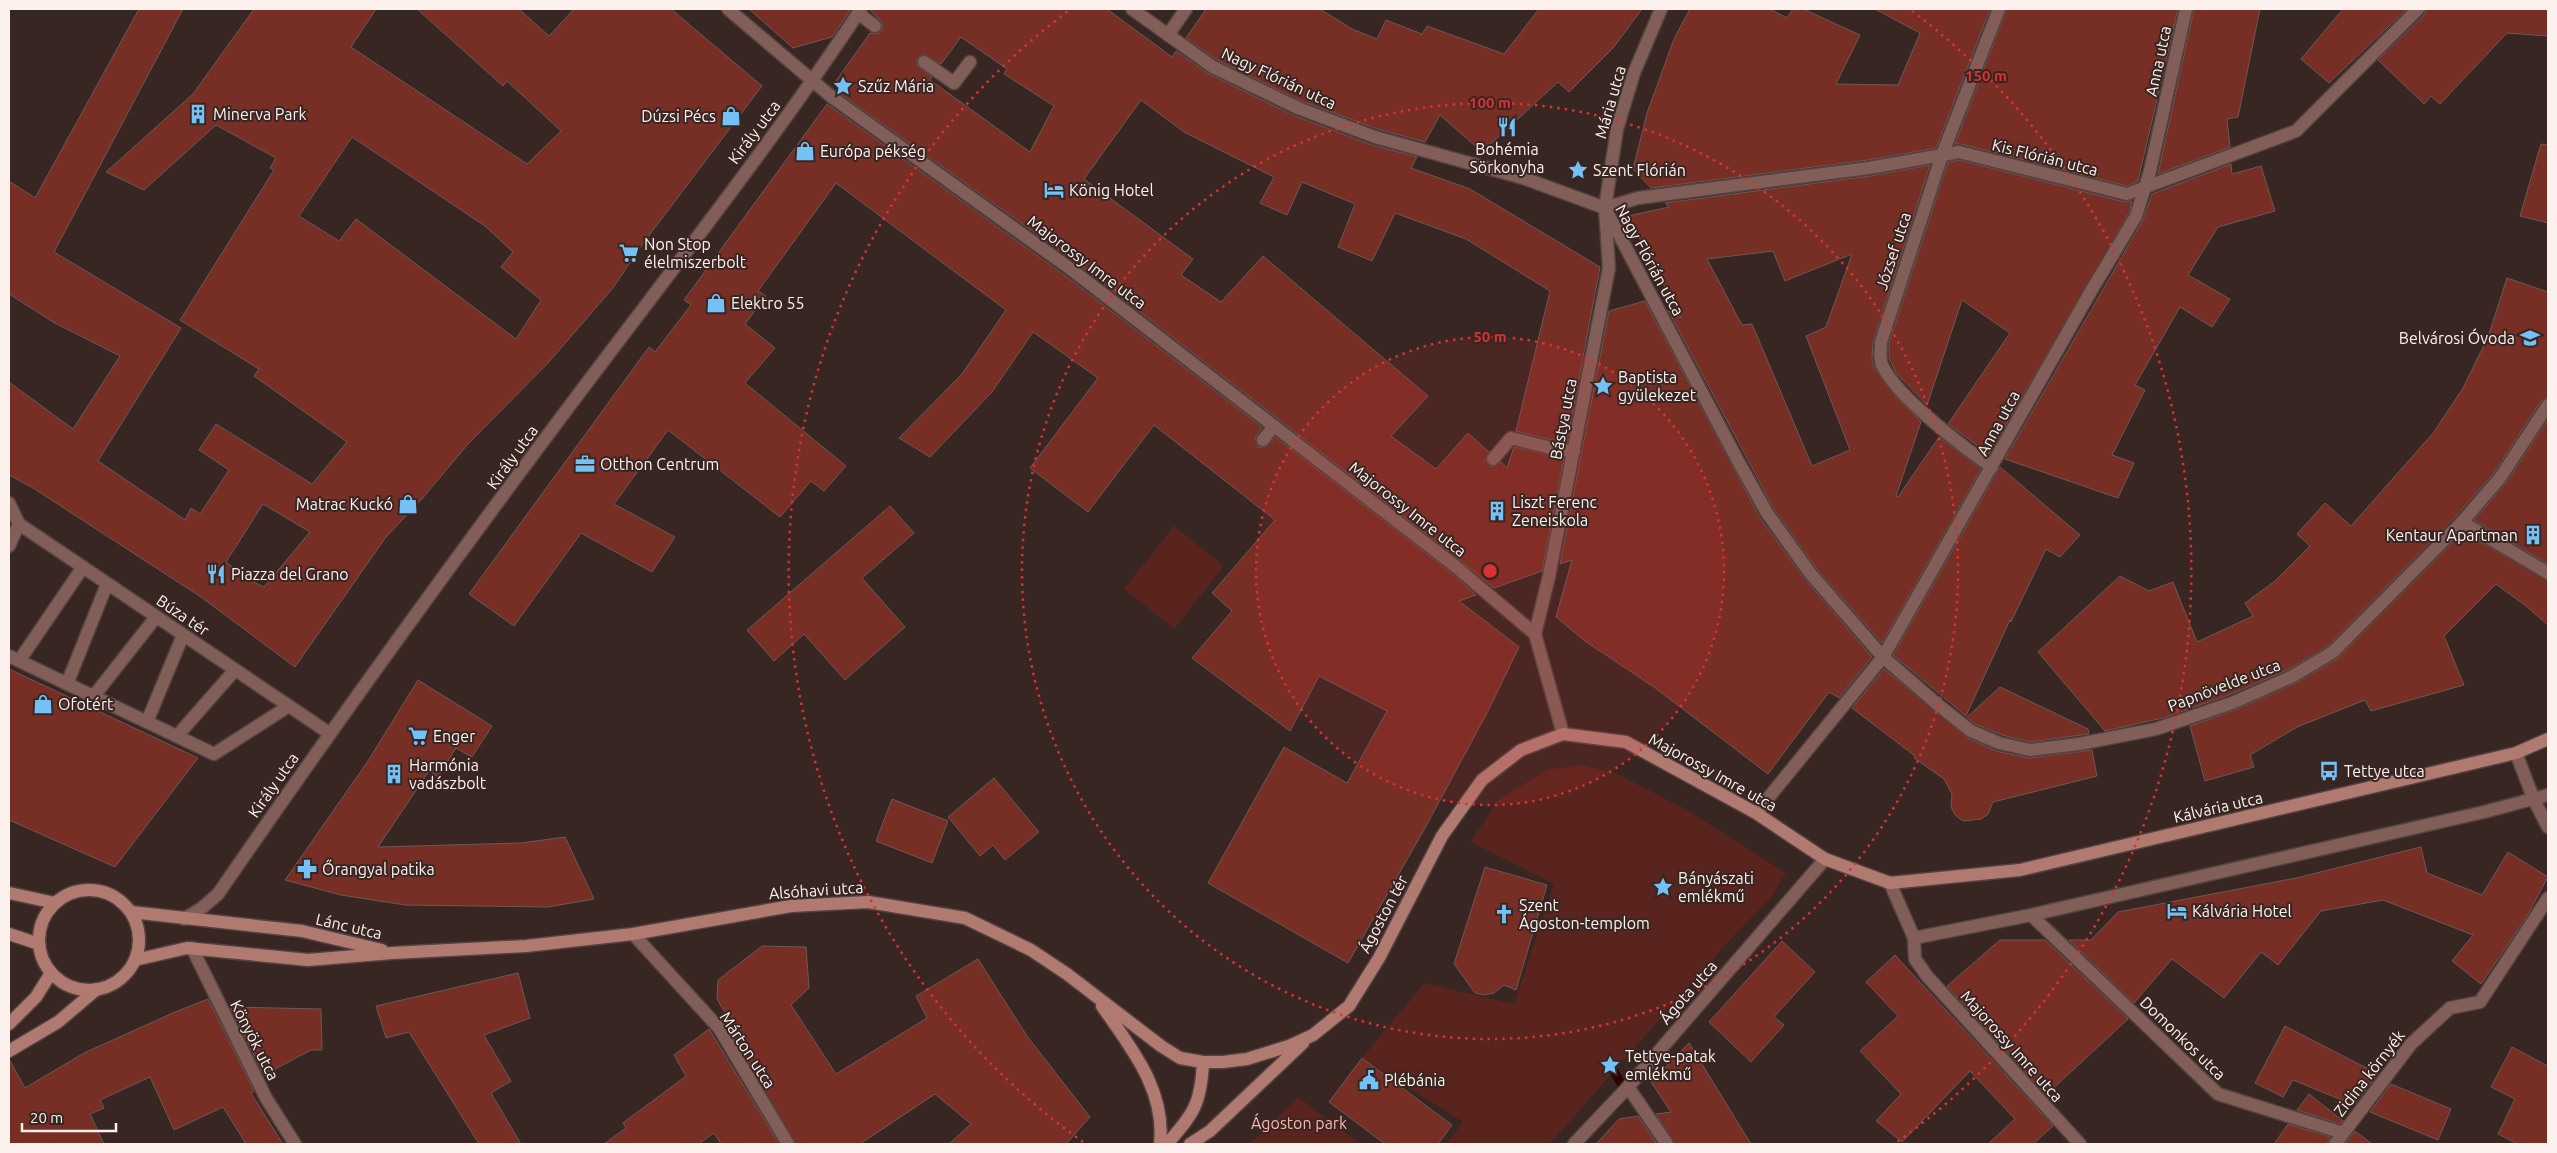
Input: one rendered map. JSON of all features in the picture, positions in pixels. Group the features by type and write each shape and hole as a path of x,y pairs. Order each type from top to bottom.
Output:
{"street":[{"name":"Majorossy Imre utca","path":"728,9 812,82 1072,270 1456,566 1535,634"},
{"name":"Nagy Flórián utca","path":"1132,9 1213,67 1298,108 1375,137 1522,178 1605,208 1767,513 1810,572 1883,657"},
{"path":"1168,35 1186,9"},
{"name":"Mária utca","path":"1605,208 1617,129 1634,73 1661,9"},
{"name":"József utca","path":"1992,467 1925,413 1891,380 1881,363 1881,342 1942,155 1999,9"},
{"name":"Anna utca","path":"1756,814 1883,657 2091,291 2136,216 2145,187 2186,9"},
{"name":"Kis Flórián utca","path":"1605,208 1638,198 1869,168 1959,152 2127,194 2296,131 2418,9"},
{"name":"Király utca","path":"184,919 202,908 218,894 329,733 560,419 812,82 859,11"},
{"path":"859,11 875,26"},
{"path":"924,62 954,83 970,62"},
{"name":"Bástya utca","path":"1535,634 1549,576 1609,268 1605,208"},
{"name":"Papnövelde utca","path":"1883,657 1971,731 1999,743 2030,750 2079,744 2156,729 2232,703 2293,676 2333,652 2462,522 2500,478 2548,405"},
{"path":"1263,440 1274,426"},
{"path":"1493,460 1511,438 1559,450 1574,451"},
{"path":"9,502 19,524 9,546"},
{"path":"2462,522 2548,573"},
{"name":"Búza tér","path":"19,524 329,733"},
{"path":"83,567 14,659 214,754 289,706"},
{"path":"67,684 108,584"},
{"path":"93,696 156,617"},
{"path":"1535,634 1563,734"},
{"path":"147,722 183,635"},
{"path":"177,736 235,670"},
{"name":"Majorossy Imre utca","path":"1563,734 1626,742 1756,814 1825,859 1890,882 1914,938 1916,959 1927,976 2080,1144"},
{"name":"Ágoston tér","path":"1202,1062 1248,1059 1289,1046 1313,1035 1349,1006 1363,985 1442,836 1482,780 1521,750 1563,734"},
{"name":"Kálvária utca","path":"1890,882 2020,870 2516,753 2548,739"},
{"path":"2516,753 2534,800 2548,827"},
{"path":"1914,938 2031,916 2534,800 2548,795"},
{"name":"Ágota utca","path":"1574,1144 1628,1087 1825,859"},
{"path":"89,890 102,892 118,899 131,912 138,929 139,944 135,960 118,982 97,989 82,990 65,984 51,973 43,959 39,944 40,928 46,914 55,903 72,893 89,890"},
{"path":"9,894 55,903"},
{"name":"Zidina környék","path":"2335,1144 2411,1044 2450,1008 2480,1002 2548,898"},
{"name":"Alsóhavi utca","path":"392,953 526,946 633,934 790,906 868,902 965,918 1004,936 1031,950 1180,1058 1202,1062"},
{"name":"Lánc utca","path":"131,912 302,931 392,953"},
{"name":"Domonkos utca","path":"2031,916 2218,1094 2343,1133"},
{"path":"9,934 39,944"},
{"name":"Márton utca","path":"633,934 719,1028 788,1144"},
{"name":"Lánc utca","path":"135,960 192,948 308,960 392,953"},
{"name":"Könyök utca","path":"192,948 266,1098 295,1144"},
{"path":"9,1024 36,996 51,973"},
{"path":"9,1051 58,1022 97,989"},
{"path":"1095,996 1144,1067 1158,1108 1162,1128 1160,1144"},
{"path":"1190,1144 1210,1132 1313,1035"},
{"path":"1167,1144 1194,1112 1200,1097 1202,1062"},
{"path":"1628,1087 1667,1144"}],"green space":[{"path":"1174,526 1224,566 1174,629 1124,589"},
{"path":"1581,765 1617,774 1684,808 1786,873 1770,899 1727,943 1550,1144 1446,1144 1463,1122 1362,1058 1424,983 1514,1004 1554,884 1471,842 1497,801 1547,770"},
{"name":"Ágoston park","path":"1298,1097 1360,1144 1250,1144"}],"building":[{"path":"139,9 183,9 54,252 181,328 98,461 185,520 191,508 200,514 229,470 199,450 216,424 312,484 347,442 254,376 259,369 180,320 274,170 270,168 276,158 216,125 144,190 106,172 193,94 254,9 376,9 351,47 527,164 561,131 507,81 503,86 417,9 519,9 549,36 574,9 671,9 762,86 644,242 613,288 548,363 468,444 422,499 386,537 295,667 201,597 33,488 9,475 9,382 73,429 120,356 53,322 9,294 9,181 35,198","holes":["352,137 485,226 513,252 501,267 541,300 516,339 356,219 339,241 299,216","263,504 310,532 264,587 244,577 226,562"]},
{"path":"749,9 851,9 832,37 793,48"},
{"path":"869,9 1107,9 1172,57 1176,51 1209,74 1295,116 1372,145 1417,157 1411,168 1470,189 1600,267 1567,442 1560,442 1516,431 1550,291 1466,239 1395,213 1372,261 1338,247 1355,204 1302,182 1287,215 1260,203 1274,177 1184,132 1141,100 1084,179 1193,259 1181,275 1221,302 1263,256 1428,396 1391,436 1436,469 1468,433 1489,452 1485,461 1491,467 1501,462 1507,468 1514,447 1564,458 1542,571 1494,588 1077,263 838,92 841,84 836,81 870,33 878,34 883,28 882,22","holes":["961,37 1007,69 1004,74 1054,106 1030,152 930,80 932,77 917,66 917,58 924,54 941,64"]},
{"path":"1206,9 1320,9 1352,29 1377,39 1386,20 1422,34 1427,26 1504,54 1539,9 1642,9 1613,48 1569,92 1558,82 1482,152 1440,115 1425,142 1378,129 1301,101 1217,60 1186,38"},
{"path":"1690,9 1770,9 1787,18 1793,9 1803,9 1860,35 1836,84 1898,85 1920,33 1875,9 1990,9 1936,148 1868,160 1651,188 1633,169 1647,113 1674,39"},
{"path":"2007,9 2178,9 2138,181 2127,186 1955,144"},
{"path":"2194,9 2260,9 2238,117 2227,119 2230,147 2158,174"},
{"path":"2343,9 2407,9 2329,83 2301,59"},
{"path":"2426,9 2548,9 2548,36 2507,33 2440,104 2431,96 2424,104 2378,60 2424,15"},
{"path":"827,104 1067,277 1262,427 1255,438 1258,447 1266,447 1275,437 1450,572 1476,595 1459,601 1519,647 1488,711 1425,828 1348,963 1208,883 1284,747 1347,783 1387,711 1319,676 1290,731 1192,658 1232,611 1212,593 1275,520 1154,425 1088,512 1030,468 1098,378 1033,332 992,392 930,457 899,438 962,374 1006,310 836,183 758,291 766,296 745,324 775,348 745,383 846,466 824,491 811,481 780,517 668,430 614,504 675,537 652,572 581,533 514,626 469,594 649,347 655,352 691,305 684,300"},
{"path":"2541,144 2548,145 2548,223 2520,216"},
{"path":"1959,160 2125,202 2132,201 2129,213 1989,454 1948,424 2010,333 1962,300 1927,405 1896,373 1889,358 1889,343 1948,162"},
{"path":"2231,164 2232,174 2261,166 2275,211 2218,227 2188,275 2230,299 2212,327 2180,307 2135,385 2145,390 2112,455 2134,463 2118,498 2005,459 2143,220 2152,194"},
{"path":"1930,165 1873,342 1872,360 1875,369 1895,396 1921,422 1896,496 1898,497 1939,437 1981,469 1882,643 1816,568 1774,509 1668,310 1681,318 1628,216 1669,207 1665,203 1870,176","holes":["1773,251 1785,281 1852,254 1826,327 1806,336 1850,450 1812,466 1752,324 1742,325 1707,259"]},
{"path":"2507,278 2548,292 2548,397 2541,401 2494,473 2456,516 2328,646 2289,669 2229,695 2163,718 2105,731 2038,652 2120,576 2149,591 2173,582 2197,642 2253,616 2245,603 2275,581 2310,546 2297,534 2325,503 2351,526 2434,432 2463,388 2488,337"},
{"path":"1645,301 1760,518 1804,578 1872,657 1839,698 1829,692 1768,774 1654,687 1585,641 1556,617 1572,560 1560,564 1609,311"},
{"path":"2548,419 2548,564 2474,520 2507,482"},
{"path":"2000,467 2080,535 2060,557 2046,549 2011,622 2010,620 1966,716 1893,655"},
{"path":"890,506 914,533 862,578 905,627 845,680 804,634 774,661 747,630"},
{"path":"2463,532 2548,581 2548,625 2496,584 2444,636 2464,685 2371,711 2365,700 2297,727 2250,755 2254,767 2205,781 2190,726 2235,710 2296,683 2337,659"},
{"path":"9,669 198,758 115,867 9,820"},
{"path":"1884,669 1968,738 1996,751 2029,758 2092,750 2097,776 1993,802 1988,814 1981,819 1963,821 1955,815 1951,807 1952,794 1944,779 1914,758 1915,756 1852,708"},
{"path":"418,680 492,726 472,757 456,748 438,777 429,771 378,847 521,843 565,837 594,899 548,907 405,905 341,895 285,880 368,761"},
{"path":"2000,687 2088,729 2089,734 2030,742 2002,735 1975,724 1967,717"},
{"path":"994,778 1039,832 1005,860 993,845 980,856 948,817"},
{"path":"892,799 948,821 932,863 876,841"},
{"path":"2421,847 2427,873 2482,895 2508,852 2548,877 2527,916 2481,984 2452,961 2473,935 2383,900 2321,911 2278,965 2261,952 2224,998 2172,959 2134,1003 2069,940 2091,940 2118,912 2296,878"},
{"name":"Szent Ágoston-templom","path":"1485,867 1547,885 1516,990 1504,985 1494,993 1484,995 1475,993 1454,964"},
{"path":"2000,940 2045,940 2128,1019 2046,1095 1947,986"},
{"path":"1782,941 1815,972 1774,1017 1784,1025 1751,1062 1709,1022"},
{"path":"762,946 806,947 809,988 791,1005 836,1074 927,1018 916,996 978,959 1027,1036 1090,1117 1066,1144 949,1144 971,1124 935,1094 860,1144 796,1144 722,1020 727,1016 717,999 718,980"},
{"path":"1895,955 2053,1126 2033,1144 1988,1144 2015,1119 1970,1071 1902,1142 1876,1121 1901,1094 1860,1051 1898,1016 1866,982"},
{"path":"518,973 530,1018 484,1035 511,1081 491,1093 521,1144 479,1144 409,1032 386,1038 376,1006"},
{"path":"208,999 254,1091 251,1093 283,1144 246,1144 223,1107 174,1130 150,1077 100,1100 104,1108 90,1114 104,1144 9,1144 9,1059 25,1088 84,1053"},
{"path":"230,1007 321,1009 322,1050 311,1050 264,1075"},
{"path":"2285,1026 2378,1074 2354,1105 2293,1080 2283,1097 2255,1083"},
{"path":"709,1029 779,1144 721,1144 714,1133 699,1144 604,1144 626,1128 623,1123 686,1076 674,1055"},
{"path":"1689,1043 1751,1144 1675,1144 1656,1114 1671,1112 1651,1082"},
{"path":"2512,1047 2548,1066 2548,1144 2518,1144 2498,1134 2515,1099 2491,1087"},
{"name":"Plébánia","path":"1362,1058 1452,1125 1438,1144 1385,1144 1329,1102"},
{"path":"2391,1084 2451,1109 2438,1140 2370,1112"},
{"path":"2309,1094 2343,1121 2340,1124 2297,1110"},
{"path":"1638,1116 1657,1144 1596,1144 1619,1119"},
{"path":"2288,1124 2330,1137 2327,1144 2274,1144"},
{"path":"2355,1131 2372,1144 2345,1144"}],"waterway":[{"path":"1610,1065 1622,1085"}],"place":[{"name":"Szűz Mária","path":"843,86"},
{"name":"Minerva Park","path":"198,114"},
{"name":"Dúzsi Pécs","path":"731,116"},
{"name":"Bohémia Sörkonyha","path":"1507,127"},
{"name":"Európa pékség","path":"805,151"},
{"name":"Szent Flórián","path":"1578,170"},
{"name":"König Hotel","path":"1054,190"},
{"name":"Non Stop élelmiszerbolt","path":"629,253"},
{"name":"Elektro 55","path":"716,303"},
{"name":"Belvárosi Óvoda","path":"2530,338"},
{"name":"Baptista gyülekezet","path":"1603,386"},
{"name":"Otthon Centrum","path":"585,464"},
{"name":"Matrac Kuckó","path":"408,504"},
{"name":"Liszt Ferenc Zeneiskola","path":"1497,511"},
{"name":"Kentaur Apartman","path":"2533,535"},
{"name":"Piazza del Grano","path":"216,574"},
{"name":"Ofotért","path":"43,704"},
{"name":"Enger","path":"418,736"},
{"name":"Tettye utca","path":"2329,771"},
{"name":"Harmónia vadászbolt","path":"394,774"},
{"name":"Őrangyal patika","path":"307,869"},
{"name":"Bányászati emlékmű","path":"1663,887"},
{"name":"Kálvária Hotel","path":"2177,911"},
{"name":"Szent Ágoston-templom","path":"1504,914"},
{"name":"Tettye-patak emlékmű","path":"1610,1065"},
{"name":"Plébánia","path":"1369,1080"}]}
